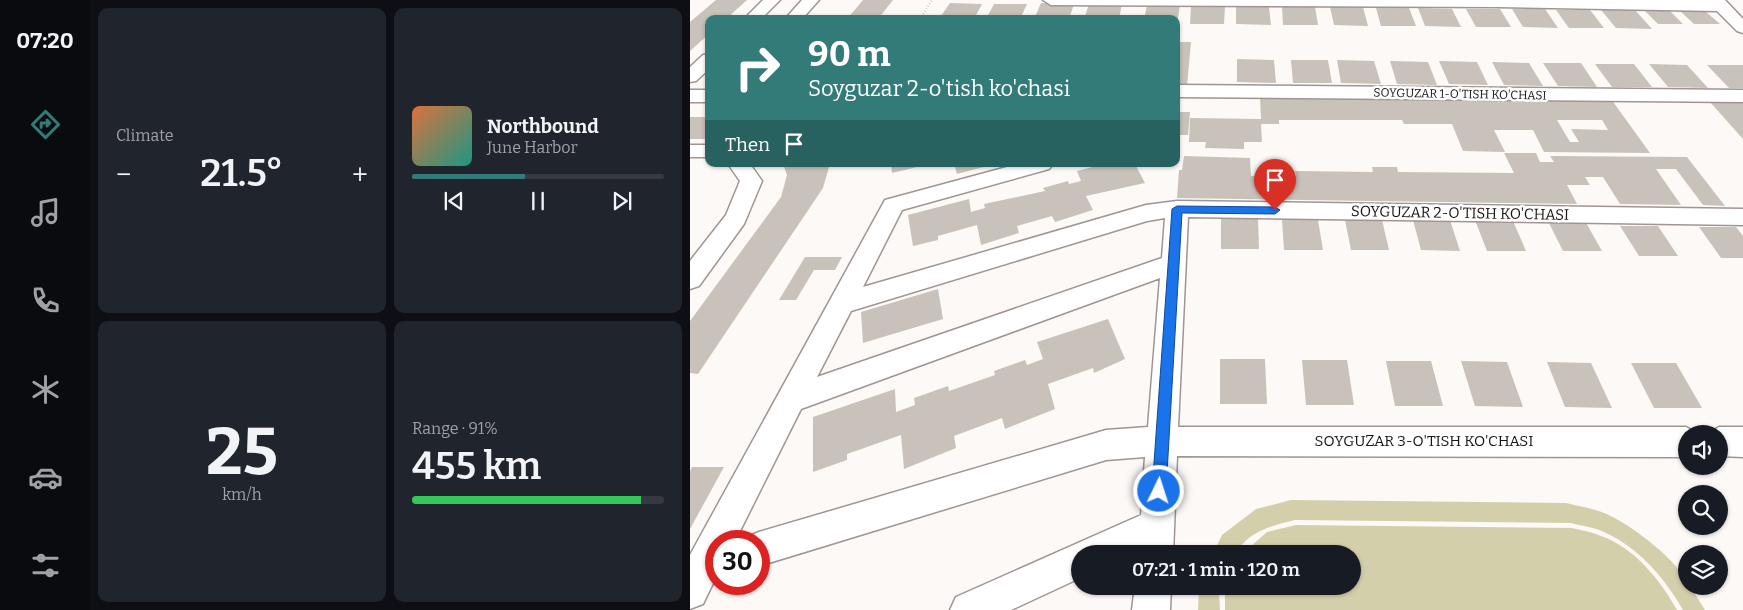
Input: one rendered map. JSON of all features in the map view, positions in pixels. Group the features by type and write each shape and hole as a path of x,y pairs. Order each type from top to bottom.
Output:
{"street":[{"path":"756,15 772,0"},
{"path":"797,15 811,0"},
{"path":"1051,0 1719,3 1743,28"},
{"path":"1136,15 1145,1"},
{"path":"690,77 705,63"},
{"name":"SOYGUZAR 1-O'TISH KO'CHASI","path":"1180,91 1743,96"},
{"path":"690,96 705,96"},
{"path":"690,151 705,151"},
{"path":"690,279 736,218 752,181 741,167"},
{"path":"703,572 790,400 843,303 893,205 1031,167"},
{"path":"1131,545 1156,539 1177,209"},
{"name":"SOYGUZAR 2-O'TISH KO'CHASI","path":"843,303 1146,213 1177,209 1743,217"},
{"path":"790,400 1174,263"},
{"name":"SOYGUZAR 3-O'TISH KO'CHASI","path":"770,545 1106,445 1162,441 1678,442"},
{"path":"1728,442 1743,442"},
{"path":"969,610 1071,564"},
{"path":"1151,610 1152,595"}],"path":[{"path":"923,15 932,0"}],"shaded area":[{"path":"1291,500 1566,503 1590,508 1625,524 1665,555 1678,569 1678,595 1696,595 1705,610 1683,610 1659,575 1628,546 1600,530 1571,523 1295,520 1261,531 1246,540 1242,545 1217,545 1222,535 1256,509"},
{"path":"1296,525 1571,528 1583,530 1613,541 1625,548 1655,577 1677,610 1225,610 1225,595 1361,595 1361,545 1252,545 1267,532"},
{"path":"1199,595 1219,595 1220,610 1198,610"}],"building":[{"path":"716,0 747,0 730,15 705,15 705,38 690,51 690,22"},
{"path":"863,0 893,0 881,15 850,15"},
{"path":"950,3 982,4 976,15 942,15"},
{"path":"1041,3 1074,4 1070,15 1036,15"},
{"path":"994,4 1027,4 1022,15 988,15"},
{"path":"1089,4 1122,4 1120,15 1085,15"},
{"path":"1147,5 1180,5 1178,15 1145,15"},
{"path":"1191,6 1225,6 1224,24 1190,24"},
{"path":"1236,6 1269,7 1271,25 1236,24"},
{"path":"1282,7 1315,7 1318,25 1283,25"},
{"path":"1330,7 1363,7 1368,26 1334,25"},
{"path":"1376,8 1409,8 1416,26 1381,26"},
{"path":"1418,8 1452,9 1461,27 1425,26"},
{"path":"1466,9 1500,9 1511,27 1476,27"},
{"path":"1512,9 1545,9 1558,28 1523,27"},
{"path":"1556,10 1590,10 1604,28 1569,28"},
{"path":"1601,10 1635,10 1652,29 1616,28"},
{"path":"1645,11 1670,11 1683,24 1658,24"},
{"path":"1680,11 1705,11 1720,24 1694,24"},
{"path":"1180,42 1191,42 1187,86 1180,86"},
{"path":"1237,59 1274,60 1276,83 1237,82"},
{"path":"1291,60 1328,60 1332,83 1293,83"},
{"path":"1337,60 1374,61 1381,84 1341,83"},
{"path":"1390,61 1428,62 1437,85 1397,84"},
{"path":"1439,61 1477,62 1488,85 1449,84"},
{"path":"1492,62 1529,63 1543,86 1504,85"},
{"path":"1543,63 1581,63 1597,87 1558,86"},
{"path":"1595,64 1634,64 1652,87 1612,87"},
{"path":"1649,64 1687,65 1708,88 1668,87"},
{"path":"1707,65 1743,65 1743,88 1729,88"},
{"path":"1260,96 1611,99 1650,153 1544,152 1533,130 1494,130 1505,152 1463,151 1452,124 1404,124 1402,120 1279,120 1279,124 1261,124 1262,142 1244,142 1244,149 1205,148 1206,142 1189,142 1190,118 1261,119","holes":["1557,120 1602,120 1608,130 1571,129 1579,142 1570,142"]},
{"path":"1710,102 1743,103 1743,139"},
{"path":"1180,112 1190,112 1188,135 1180,135"},
{"path":"690,117 705,117 705,139 690,139"},
{"path":"1504,153 1536,153 1540,162 1554,162 1550,156 1687,157 1725,206 1703,205 1676,169 1656,169 1681,205 1620,204 1603,177 1585,177 1590,185 1567,185 1577,204 1177,198 1179,170 1182,170 1184,156 1250,158 1251,176 1296,176 1295,171 1373,172 1372,167 1397,167 1398,172 1514,173"},
{"path":"784,167 829,167 823,188 698,374 690,373 690,321 781,197 787,175"},
{"path":"891,167 917,167 892,173"},
{"path":"955,167 984,167 957,174"},
{"path":"1092,167 1137,167 1145,183 1086,196 1093,210 1055,222 1052,216 1017,226 1019,233 981,245 977,225 938,236 938,240 913,246 908,215 969,199 971,212 985,208 984,204 1045,191 1043,188 1068,181 1069,184 1081,181 1077,171"},
{"path":"1221,219 1258,219 1259,249 1221,249"},
{"path":"1282,220 1318,220 1323,250 1284,250"},
{"path":"1345,220 1382,220 1389,250 1351,250"},
{"path":"1413,220 1450,220 1460,251 1421,250"},
{"path":"1475,220 1513,221 1526,251 1487,251"},
{"path":"1548,221 1585,221 1602,251 1563,251"},
{"path":"1620,226 1658,226 1678,256 1639,256"},
{"path":"1699,227 1736,227 1743,236 1743,258 1721,258"},
{"path":"805,257 842,257 835,270 814,270 796,300 779,300"},
{"path":"938,289 943,319 863,343 861,312"},
{"path":"1108,319 1125,359 1094,373 1093,368 1048,384 1055,409 1005,429 1002,418 954,436 956,448 904,469 901,435 847,454 847,460 813,472 813,417 895,389 896,412 915,405 914,398 948,386 949,391 995,375 994,371 1025,360 1027,365 1043,359 1037,342"},
{"path":"1220,359 1265,359 1267,404 1220,404"},
{"path":"1302,360 1347,360 1354,405 1306,405"},
{"path":"1386,361 1431,361 1443,406 1395,406"},
{"path":"1461,361 1507,362 1523,407 1475,406"},
{"path":"1547,362 1591,363 1612,408 1565,407"},
{"path":"1631,363 1676,363 1702,408 1654,408"},
{"path":"692,467 724,467 690,529 690,471"}],"route":[{"path":"1159,491 1177,209 1275,210"}]}
